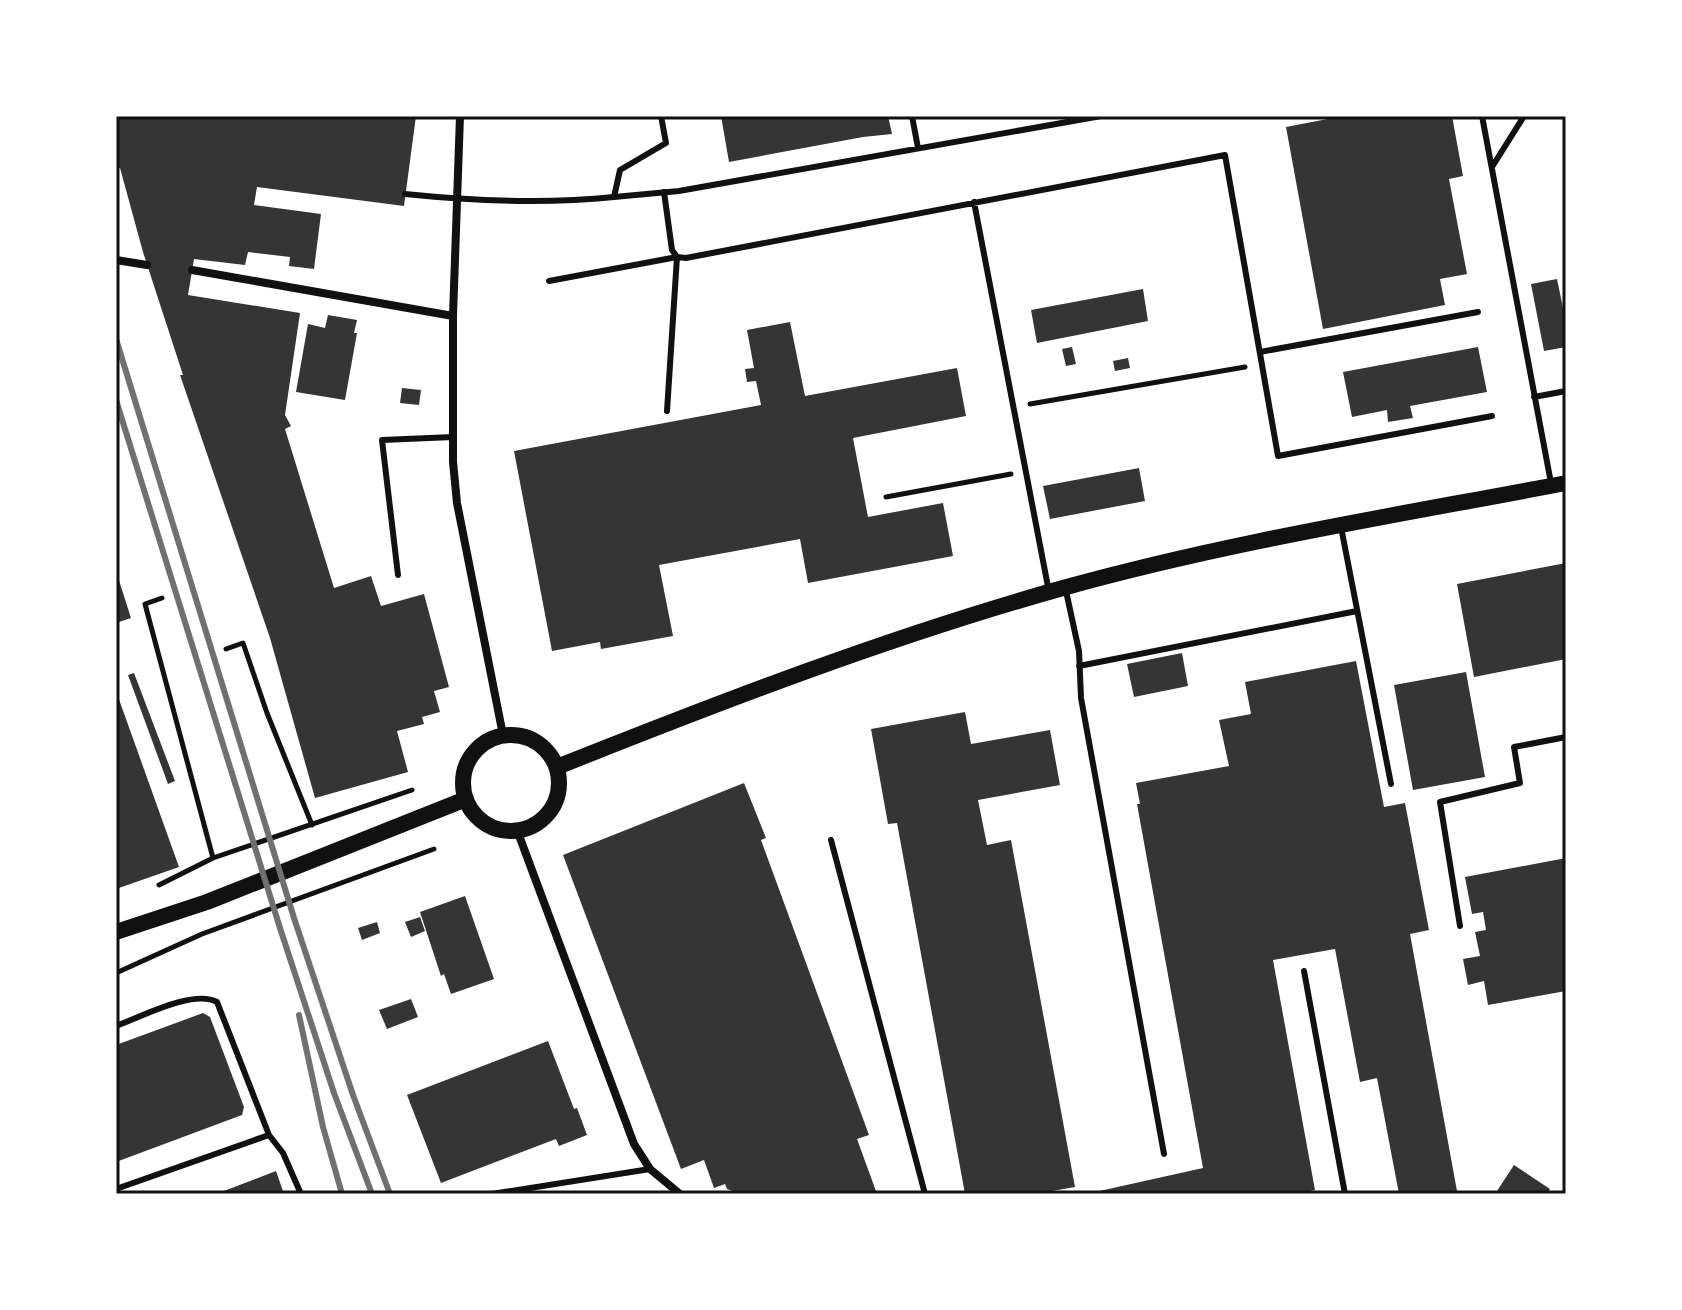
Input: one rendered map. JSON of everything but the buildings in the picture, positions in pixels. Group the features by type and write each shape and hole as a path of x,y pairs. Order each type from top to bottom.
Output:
{"main road":[{"path":"557,767 812,669 955,620 1057,590 1227,549 1559,485"},
{"path":"503,735 536,741 545,748 557,767 558,791 548,813 540,821 517,830 496,828 486,823 466,799 464,778 470,759 484,743 503,735"},
{"path":"116,932 207,902 466,799"}],"street":[{"path":"460,116 453,316 453,437 457,503 503,735"},
{"path":"116,260 147,265"},
{"path":"192,270 453,316"},
{"path":"517,830 634,1144 650,1169 680,1194"}],"lane":[{"path":"614,197 620,170 666,143 661,116"},
{"path":"912,116 918,148"},
{"path":"405,194 581,200 664,192 1101,116"},
{"path":"1482,116 1534,397 1559,485"},
{"path":"1492,167 1524,116"},
{"path":"549,281 677,257 686,258 1225,155 1278,456 1492,416"},
{"path":"664,192 672,250 677,257 667,411"},
{"path":"974,202 1026,471 1079,666 1081,698 1164,1154"},
{"path":"1260,352 1478,312"},
{"path":"1534,397 1566,391"},
{"path":"398,575 382,440 453,437"},
{"path":"1341,527 1391,784"},
{"path":"1079,666 1357,611"},
{"path":"1460,926 1440,802 1520,783 1514,747 1566,737"},
{"path":"831,840 925,1194"},
{"path":"1304,971 1345,1194"},
{"path":"116,1026 185,1000 199,997 217,1002 269,1135 283,1153 301,1194"},
{"path":"116,1189 269,1135"},
{"path":"492,1194 650,1169"}],"path":[{"path":"1014,407 1262,364"},
{"path":"886,497 1026,471"},
{"path":"162,598 145,604 213,858"},
{"path":"226,649 243,643 312,825"},
{"path":"159,885 213,858 412,790"},
{"path":"116,973 202,934 434,849"}],"railway":[{"path":"116,339 294,918 353,1095 390,1194"},
{"path":"116,400 280,928 334,1093 372,1194"},
{"path":"299,1015 323,1127 342,1194"}]}
